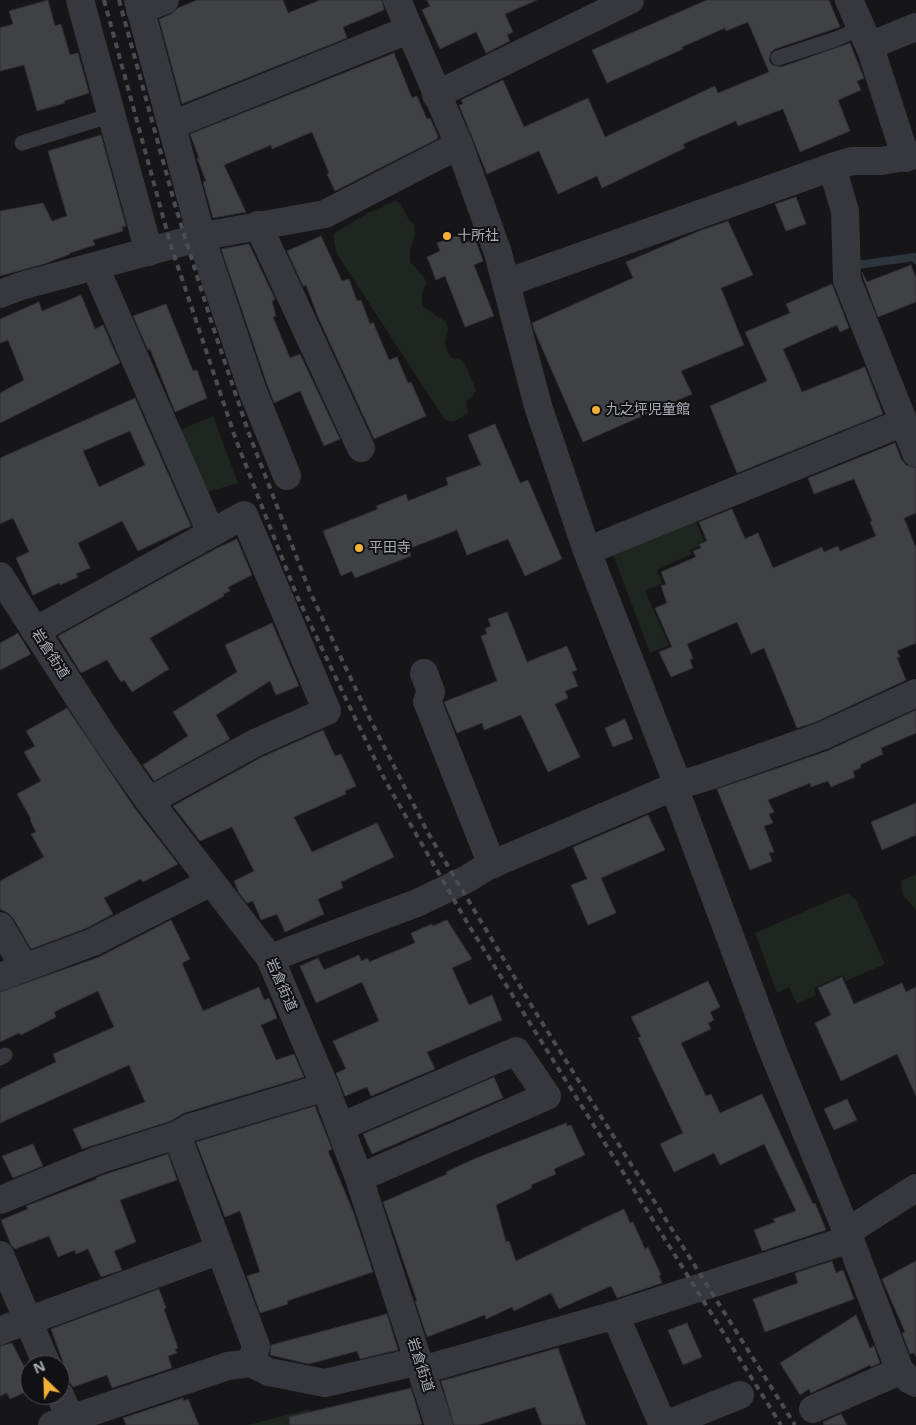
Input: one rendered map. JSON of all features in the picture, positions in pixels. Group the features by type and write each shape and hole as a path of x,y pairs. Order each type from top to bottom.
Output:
{"street":[{"path":"80,0 149,252"},
{"path":"165,0 139,5 204,246 252,389 287,476"},
{"path":"396,0 459,145 498,254 538,406 587,551 676,786 772,1049 849,1236 907,1369 813,1409"},
{"path":"506,283 832,167 852,162 911,156 849,0"},
{"path":"436,95 623,2"},
{"path":"865,37 916,27"},
{"path":"172,125 408,30"},
{"path":"0,294 21,286 202,237 325,214 459,145"},
{"path":"832,167 845,211 847,280 916,453"},
{"path":"258,226 361,448"},
{"path":"96,267 211,533"},
{"path":"587,551 904,422"},
{"path":"34,631 244,515 327,711 255,743 149,801"},
{"name":"岩倉街道","path":"0,576 34,631 149,801 270,958 325,1087 359,1178 439,1425"},
{"path":"424,673 431,692 427,702 492,866"},
{"path":"270,958 417,903 492,866 676,786 822,736 916,693"},
{"path":"0,926 12,972 92,942 211,882"},
{"path":"340,1128 516,1051 547,1096 359,1178"},
{"path":"0,1200 98,1160 177,1135 189,1128 325,1087"},
{"path":"177,1135 256,1346 251,1363"},
{"path":"64,1416 228,1366 251,1363 269,1372 325,1383 421,1366 615,1315 849,1236 916,1188"},
{"path":"0,1331 9,1326 28,1321 220,1250"},
{"path":"0,1254 43,1355"},
{"path":"615,1315 664,1425 740,1395"}],"lane":[{"path":"778,58 836,39 865,37"},
{"path":"22,142 112,115"}],"shaded area":[{"path":"395,201 400,203 409,220 414,224 415,236 410,249 410,262 424,277 426,283 422,294 422,306 446,322 448,328 445,342 447,351 452,358 462,360 476,390 473,396 466,401 468,413 453,422 445,420 337,254 333,234 368,213"},
{"path":"213,416 238,483 201,494 175,432"},
{"path":"693,515 704,540 698,543 699,546 690,550 692,554 657,570 662,583 645,591 669,645 650,653 611,549"},
{"path":"916,874 916,910 903,895 901,881"},
{"path":"847,893 856,900 885,964 846,981 843,975 814,988 816,995 797,1004 789,987 777,993 755,933"},
{"path":"310,1409 314,1425 248,1425"}],"building":[{"path":"48,0 55,26 61,24 70,55 78,53 89,93 64,101 65,103 37,111 24,65 0,71 0,28 13,24 9,11"},
{"path":"197,0 283,0 288,13 320,0 382,0 384,10 343,27 347,38 182,104 159,19"},
{"path":"427,0 537,0 505,14 513,32 507,35 510,41 486,53 476,32 440,49 422,10 430,6"},
{"path":"707,0 829,0 840,27 775,49 771,52 769,60 772,65 781,67 850,43 864,78 857,81 861,90 838,100 850,131 800,152 783,109 738,126 736,121 683,144 685,148 602,188 597,176 558,194 539,151 487,174 459,105 463,104 461,100 503,80 524,127 588,98 605,137 715,86 718,93 769,72 748,22 726,31 725,28 607,83 592,50"},
{"path":"394,53 412,98 417,96 427,119 430,118 438,136 437,139 335,191 312,132 272,149 271,145 224,165 246,212 213,218 203,182 206,181 190,134"},
{"path":"101,135 126,226 122,227 123,231 93,240 95,245 44,264 0,276 0,211 43,203 52,221 67,216 48,151"},
{"path":"796,197 806,224 786,231 775,204"},
{"path":"728,221 753,275 721,288 744,345 681,371 692,394 583,442 532,323 633,278 626,262 699,231"},
{"path":"459,235 462,244 475,238 483,261 474,265 494,316 465,327 445,276 436,280 427,257 440,251 437,243"},
{"path":"321,236 342,281 349,279 357,301 361,300 370,324 373,322 389,360 397,357 408,383 411,382 426,416 374,439 318,317 306,285 303,286 287,251"},
{"path":"249,244 275,299 272,301 276,316 273,317 290,358 300,354 340,439 324,446 300,391 274,403 221,249"},
{"path":"911,265 916,278 916,302 878,317 862,272 867,282"},
{"path":"832,284 849,328 840,332 837,325 783,349 802,392 865,367 883,414 737,473 710,406 767,381 745,332 790,313 786,304"},
{"path":"81,295 95,329 103,325 120,363 0,423 0,393 24,380 8,340 0,343 0,319 39,302 42,311"},
{"path":"166,304 193,371 197,370 207,398 175,412 150,349 148,350 133,316"},
{"path":"135,398 191,526 138,551 122,521 78,543 90,568 76,574 78,577 33,595 16,558 29,552 13,518 0,524 0,458","holes":["130,431 145,465 99,487 83,451"]},
{"path":"495,424 520,483 528,480 562,559 525,576 508,539 467,555 457,530 408,549 411,556 355,578 352,571 341,576 323,531 378,509 376,506 406,494 408,501 448,485 446,478 481,465 468,435"},
{"path":"895,443 901,459 906,465 916,468 916,513 904,518 916,548 916,643 897,651 900,657 897,658 906,680 816,722 797,728 764,648 751,654 737,622 687,644 693,658 690,660 693,668 671,677 659,652 672,647 655,608 667,603 661,586 666,584 661,572 696,557 693,551 701,548 699,544 707,541 699,522 732,509 745,539 758,533 773,568 822,547 824,552 838,546 840,551 876,536 870,522 872,521 854,479 814,494 808,478"},
{"path":"237,539 252,575 228,587 230,591 223,594 224,596 150,638 169,669 132,692 124,680 121,682 107,660 81,673 58,636 217,548"},
{"path":"507,612 527,662 567,646 577,670 572,672 578,686 565,691 568,698 555,704 580,757 548,772 521,715 484,730 482,723 457,733 444,702 497,681 481,636 487,634 485,629 491,626 488,619"},
{"path":"272,623 299,686 276,695 270,681 216,715 230,739 154,781 143,765 188,736 173,712 237,672 225,645"},
{"path":"18,633 31,654 0,670 0,643"},
{"path":"67,708 136,810 178,864 143,882 141,879 104,898 113,914 87,928 31,949 13,918 0,909 0,881 44,857 31,834 36,832 31,819 17,794 41,781 24,752 35,746 26,731"},
{"path":"916,710 916,733 881,748 883,754 860,765 861,768 853,771 855,777 831,787 828,781 811,787 810,783 768,800 774,812 769,814 773,823 764,826 774,852 769,853 772,861 750,870 717,789 827,751"},
{"path":"625,719 633,739 613,747 605,728"},
{"path":"323,730 335,756 341,754 356,786 345,791 346,794 294,817 312,852 377,823 394,857 341,882 343,888 318,899 324,914 285,932 277,914 261,920 253,901 247,903 239,893 234,881 254,871 232,827 200,841 173,806 262,757"},
{"path":"916,803 916,835 882,850 871,822"},
{"path":"648,815 665,850 601,878 616,913 588,925 571,885 587,879 573,847"},
{"path":"171,920 190,959 182,963 203,1011 259,987 264,1000 269,998 277,1018 261,1025 276,1060 294,1054 304,1077 184,1113 171,1121 82,1149 73,1129 145,1102 129,1065 0,1123 0,1089 56,1062 53,1054 114,1027 98,991 54,1012 56,1017 21,1035 19,1033 0,1042 0,992 99,957"},
{"path":"447,920 472,959 452,968 469,1005 492,995 502,1020 427,1052 435,1069 371,1096 367,1087 345,1096 336,1073 346,1069 333,1041 379,1021 362,982 316,1003 300,966 318,958 324,970 359,955 361,961 368,958 369,962 415,943 411,933"},
{"path":"842,977 854,1004 902,983 906,992 916,987 916,1096 897,1054 841,1081 815,1023 831,1015 818,988"},
{"path":"708,981 720,1007 710,1012 714,1020 708,1023 711,1029 681,1043 706,1096 711,1094 720,1113 762,1094 813,1204 815,1203 826,1230 762,1251 754,1230 775,1222 773,1219 796,1211 764,1144 720,1165 714,1153 674,1172 660,1144 683,1133 638,1038 641,1037 631,1017"},
{"path":"494,1077 503,1098 372,1154 363,1134"},
{"path":"847,1099 857,1120 834,1130 824,1109"},
{"path":"315,1106 332,1149 328,1151 354,1214 373,1272 287,1301 288,1304 260,1313 247,1276 260,1272 240,1211 225,1217 196,1142"},
{"path":"566,1123 567,1126 571,1125 585,1155 554,1169 556,1174 531,1185 532,1188 496,1205 506,1242 509,1241 516,1261 624,1209 630,1223 633,1222 645,1249 648,1247 661,1275 659,1276 662,1283 617,1298 611,1286 559,1309 551,1293 514,1311 512,1307 486,1319 485,1315 427,1337 415,1301 417,1301 383,1202 447,1174 446,1172 474,1159"},
{"path":"33,1144 43,1166 13,1178 2,1156"},
{"path":"168,1154 177,1180 120,1200 136,1242 114,1251 122,1270 101,1277 88,1249 76,1254 75,1250 58,1257 49,1236 15,1249 11,1245 1,1220 28,1209 26,1206 103,1175"},
{"path":"832,1261 836,1273 843,1270 854,1299 765,1332 753,1299 798,1283 795,1273"},
{"path":"916,1261 916,1357 914,1353 910,1354 902,1333 905,1332 882,1279"},
{"path":"159,1289 178,1348 175,1349 177,1353 168,1356 172,1368 112,1388 107,1375 73,1387 70,1381 70,1355 60,1355 51,1329"},
{"path":"387,1314 398,1350 360,1359 357,1351 309,1364 270,1355 271,1345"},
{"path":"856,1315 870,1348 874,1346 880,1363 871,1367 870,1365 811,1393 809,1389 800,1395 780,1363"},
{"path":"687,1323 702,1357 683,1365 668,1330"},
{"path":"12,1343 20,1359 20,1394 10,1399 7,1393 0,1396 0,1346"},
{"path":"558,1348 586,1425 542,1425 535,1407 478,1425 454,1425 441,1381"},
{"path":"411,1388 422,1424 290,1425 289,1417"},
{"path":"183,1398 184,1401 188,1399 199,1425 126,1425 123,1418"},
{"path":"841,1414 847,1425 824,1425 823,1422"}],"waterway":[{"path":"857,265 915,257 916,260"}],"railway":[{"path":"104,0 171,246 236,440 297,596 386,782 468,924 781,1425"},
{"path":"119,0 175,205 248,431 310,592 369,717 428,833 536,1013 795,1425"}],"place":[{"name":"十所社","path":"447,236"},
{"name":"九之坪児童館","path":"596,410"},
{"name":"平田寺","path":"359,548"}]}
